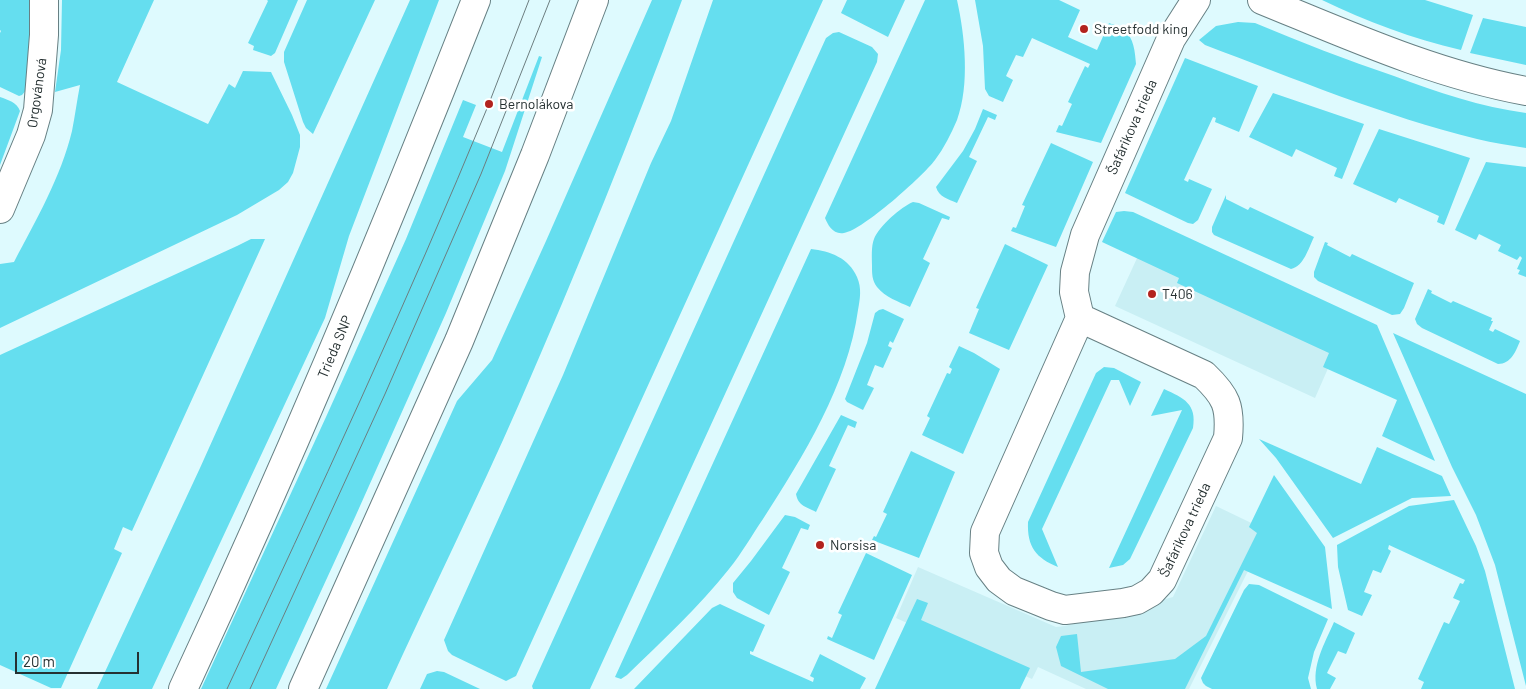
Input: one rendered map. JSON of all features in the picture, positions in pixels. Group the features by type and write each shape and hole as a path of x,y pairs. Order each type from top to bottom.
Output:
{"street":[{"name":"Orgovánová","path":"0,209 31,135 38,110 44,35 44,0"},
{"name":"Trieda SNP","path":"184,689 237,573 355,301 476,0"},
{"path":"303,689 459,341 538,146 594,0"},
{"name":"Šafárikova trieda","path":"1080,318 1204,375 1219,390 1226,402 1229,425 1228,438 1162,580 1151,592 1137,600 1066,610 1014,591 999,580 989,567 984,552 985,532 1080,318 1074,292 1075,272 1085,235 1171,39 1196,0"},
{"path":"1262,0 1391,53 1495,85 1526,91"}],"shaded area":[{"path":"0,0 31,0 32,35 27,89 19,96 0,87"},
{"path":"62,0 154,0 117,82 208,124 229,84 235,88 243,71 271,72 300,135 300,147 293,173 288,182 279,190 237,215 0,328 0,264 14,262 31,230 61,165 73,125 80,85 55,92 61,50"},
{"path":"267,0 298,0 275,53 271,56 253,50 254,46 248,43"},
{"path":"307,0 375,0 313,134 306,128 303,122 284,62 284,52"},
{"path":"410,0 439,0 349,236 325,318 152,689 97,689 200,468"},
{"path":"652,0 682,0 624,153 541,354 487,476 387,689 326,689 457,401 492,360"},
{"path":"713,0 823,0 516,676 506,681 452,655 448,651 444,640 563,375 651,163 671,121"},
{"path":"847,0 905,0 888,37 841,13"},
{"path":"925,0 957,0 964,45 965,76 964,92 957,120 938,155 918,178 865,223 844,233 834,231 825,218"},
{"path":"975,0 1059,0 1080,10 1068,37 1097,50 1109,23 1127,33 1133,46 1136,64 1101,143 1056,132 1059,125 1062,126 1072,104 1068,102 1085,66 1088,68 1090,64 1032,38 1023,57 1016,55 1006,76 1013,80 1003,102 989,96 985,89 983,46"},
{"path":"1322,0 1425,0 1473,15 1461,50 1390,29"},
{"path":"1483,18 1526,27 1526,65 1470,53"},
{"path":"1238,22 1255,23 1306,44 1443,93 1492,107 1526,113 1526,148 1495,143 1442,130 1374,108 1205,45 1199,40 1216,26"},
{"path":"839,32 872,47 878,54 877,62 590,689 533,689 532,686 826,38 833,33"},
{"path":"539,56 542,57 505,171 446,313 276,689 201,689 406,239 463,100 476,105 463,137 502,152"},
{"path":"1185,58 1258,86 1239,132 1215,122 1216,118 1213,117 1184,180 1188,182 1189,179 1212,189 1198,220 1193,224 1125,193"},
{"path":"1273,93 1364,124 1342,179 1334,176 1337,168 1296,149 1292,157 1249,137"},
{"path":"0,97 14,103 20,111 0,165"},
{"path":"983,109 997,115 995,120 988,117 969,157 977,161 957,203 947,199 936,187 963,151"},
{"path":"1379,129 1470,158 1444,225 1437,222 1439,216 1399,198 1396,203 1353,184"},
{"path":"1051,143 1093,162 1056,247 1011,231 1013,227 1016,228 1025,206 1022,205"},
{"path":"1486,162 1526,167 1526,277 1518,274 1520,270 1517,269 1522,258 1520,256 1517,260 1498,251 1501,245 1479,234 1476,240 1455,230"},
{"path":"1226,195 1226,199 1248,210 1250,207 1314,237 1299,264 1291,269 1214,235 1212,227"},
{"path":"913,202 950,217 949,220 942,218 923,259 930,263 910,307 888,296 877,287 872,272 872,245 885,223 897,212"},
{"path":"1116,212 1133,212 1377,325 1435,461 1382,436 1397,400 1323,367 1329,353 1177,283 1179,278 1102,242"},
{"path":"251,239 265,239 132,531 123,527 114,549 122,553 61,688 51,688 0,665 0,355"},
{"path":"1325,242 1328,243 1327,245 1350,257 1352,254 1414,283 1400,314 1392,315 1318,281 1314,277 1314,272"},
{"path":"1005,244 1048,265 1009,350 969,333 979,309 976,308"},
{"path":"811,249 832,254 844,260 854,270 860,285 853,338 845,365 822,419 793,471 734,563 667,637 627,675 621,679 615,677"},
{"path":"1138,256 1337,348 1315,398 1115,306"},
{"path":"1428,289 1432,291 1431,293 1451,303 1453,301 1492,318 1491,321 1493,321 1489,330 1493,332 1495,329 1520,341 1510,359 1498,364 1417,324 1415,319"},
{"path":"883,309 904,319 893,343 890,341 888,346 892,348 883,368 875,365 867,385 874,388 863,410 847,402 845,399 867,343 875,313"},
{"path":"1393,333 1526,394 1526,686 1495,565 1476,515 1452,467"},
{"path":"959,346 1000,369 963,454 922,435 930,418 927,416 947,373 950,374 952,369 949,367"},
{"path":"1104,367 1114,368 1141,382 1130,406 1119,380 1111,380 1042,529 1058,567 1044,560 1034,550 1029,538 1028,522 1096,373"},
{"path":"1164,389 1183,399 1191,407 1194,420 1193,428 1130,559 1123,565 1109,568 1182,410 1151,416"},
{"path":"841,415 857,422 855,428 848,425 829,466 836,469 816,512 801,504 796,494"},
{"path":"1259,439 1361,484 1377,447 1442,476 1451,496 1412,498 1333,538 1276,458"},
{"path":"911,451 955,472 919,558 872,540 874,536 876,537 887,514 883,512"},
{"path":"1274,475 1325,547 1332,609 1244,570 1185,689 1108,689 1061,666 1056,647 1061,636 1077,634 1081,672 1175,659 1206,636 1257,533 1249,527"},
{"path":"1454,500 1476,546 1485,571 1515,689 1421,689 1424,682 1418,679 1444,622 1449,624 1460,601 1453,598 1460,583 1463,584 1465,580 1389,545 1388,549 1391,551 1381,573 1373,570 1364,592 1372,595 1362,616 1348,610 1338,567 1337,545 1409,506"},
{"path":"1216,506 1268,531 1189,689 1086,689 1038,667 1032,679 896,618 918,567 1056,627 1173,597"},
{"path":"785,515 795,517 810,525 808,530 801,528 782,568 790,572 769,615 737,598 733,592 733,583"},
{"path":"866,553 912,575 874,660 827,639 828,636 832,638 842,615 838,613"},
{"path":"1249,584 1259,585 1328,619 1314,652 1308,678 1311,689 1212,689 1203,683 1201,678 1244,590"},
{"path":"917,599 928,603 921,620 1030,668 1020,689 875,689"},
{"path":"720,604 765,625 753,652 750,651 750,654 813,682 814,678 810,676 820,654 866,678 860,689 634,689 712,608"},
{"path":"1334,622 1355,633 1346,654 1338,651 1327,673 1336,678 1330,689 1317,689 1317,663"},
{"path":"437,671 444,672 480,689 420,689 427,674"}],"tram line":[{"path":"227,689 328,472 426,253 488,106 529,0"},
{"path":"250,689 385,394 481,174 550,0"}],"place":[{"name":"Streetfodd king","path":"1084,29"},
{"name":"Bernolákova","path":"489,104"},
{"name":"T406","path":"1152,294"},
{"name":"Norsisa","path":"820,545"}]}
